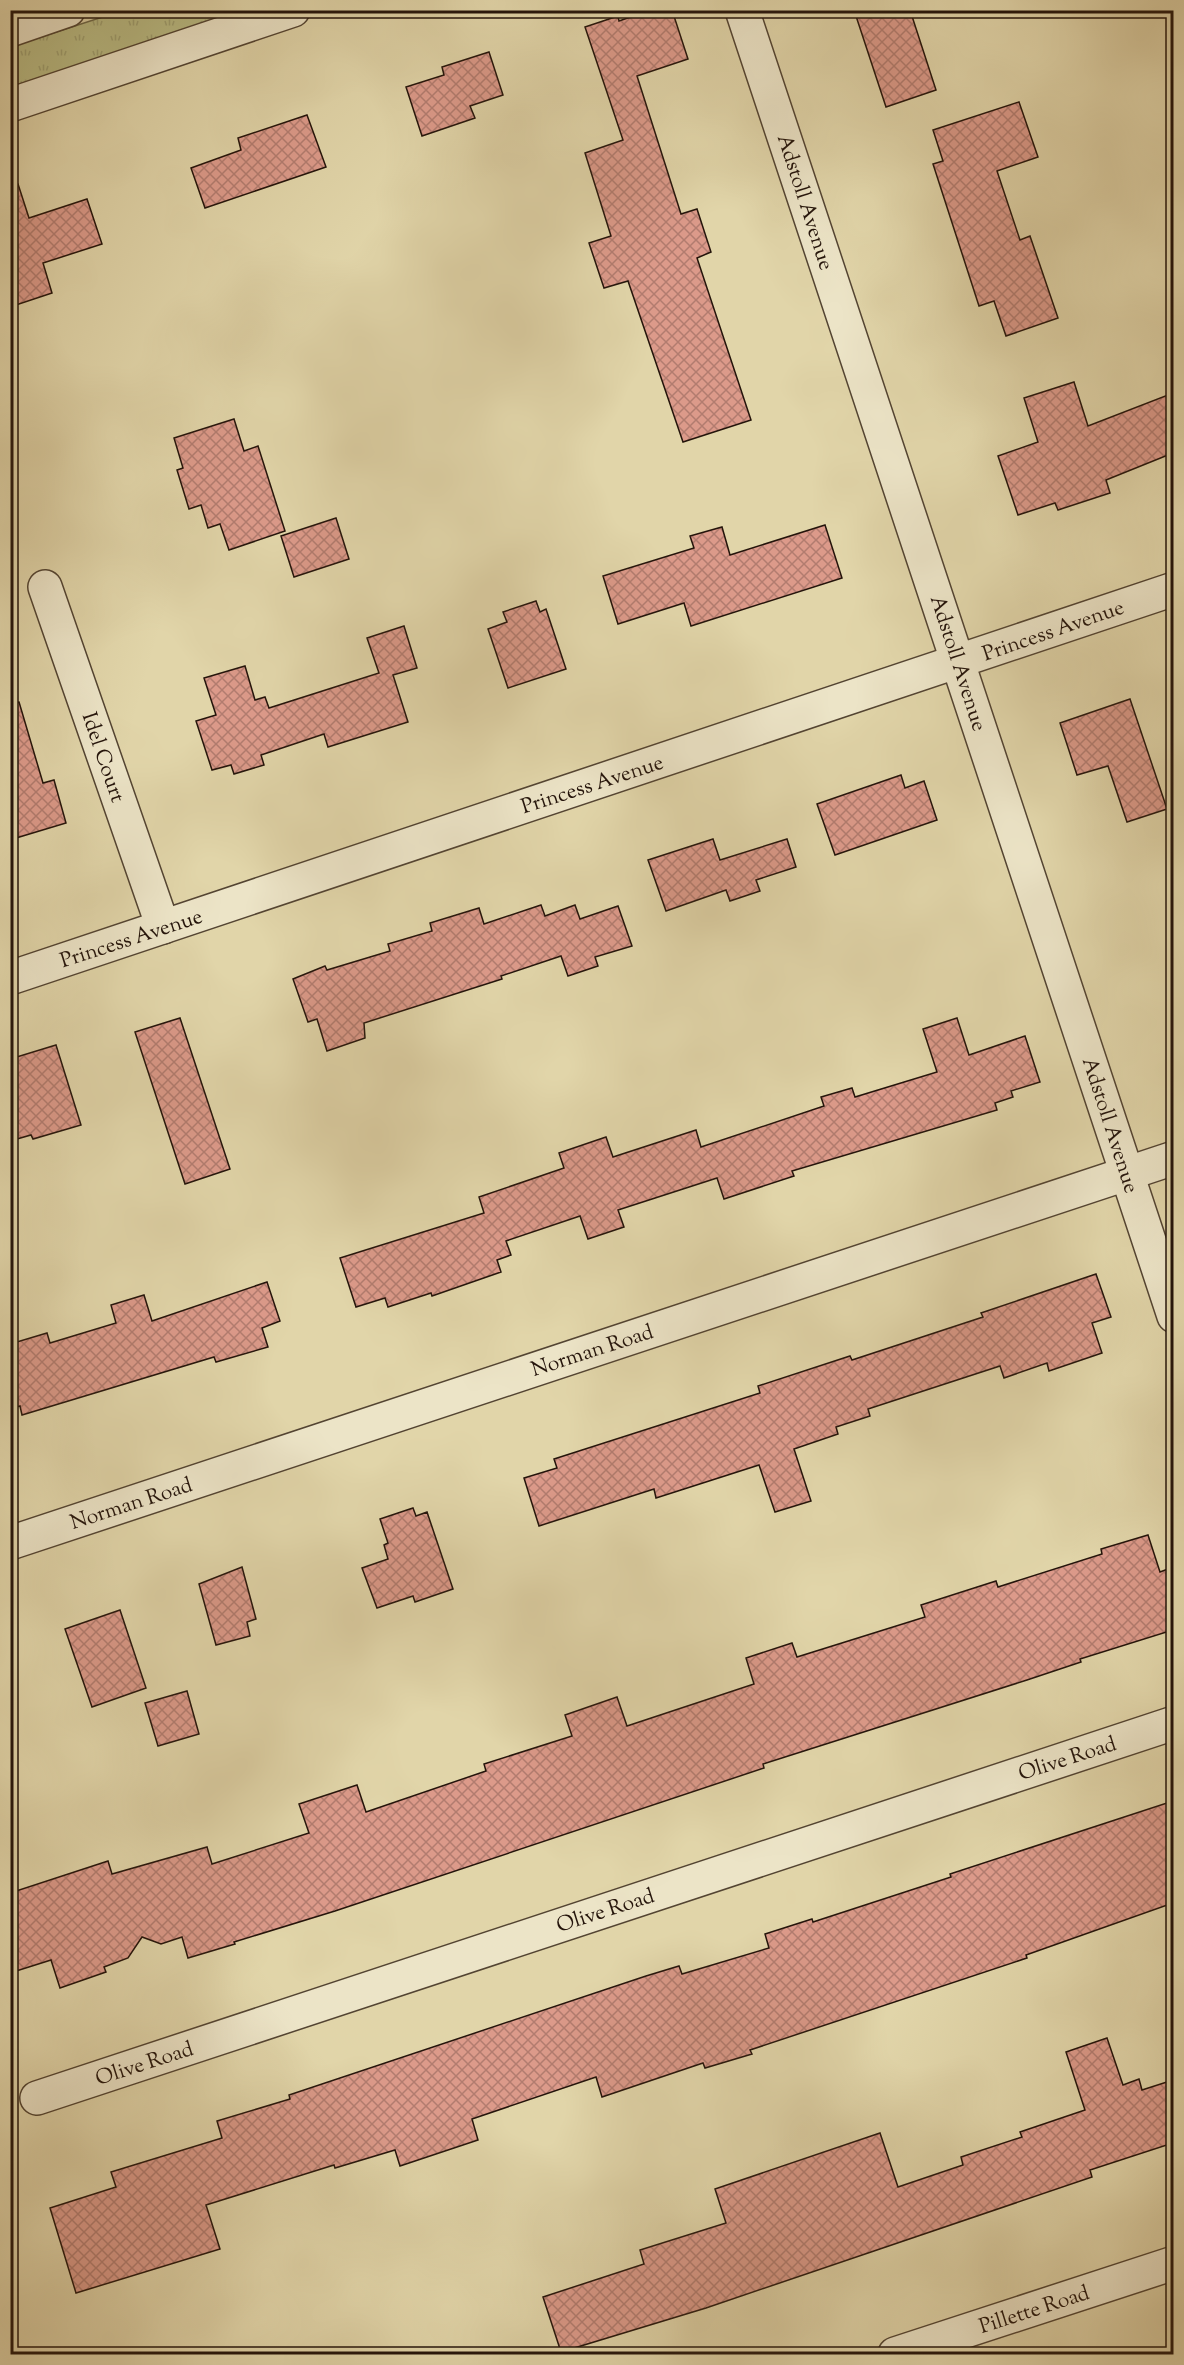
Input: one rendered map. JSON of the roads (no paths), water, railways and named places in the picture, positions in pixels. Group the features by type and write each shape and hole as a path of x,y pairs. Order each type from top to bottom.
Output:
{"street":[{"path":"10,30 68,10"},
{"path":"10,105 293,10"},
{"name":"Adstoll Avenue","path":"742,10 1173,1316"},
{"name":"Idel Court","path":"45,587 163,927"},
{"name":"Princess Avenue","path":"10,978 1173,589"},
{"name":"Norman Road","path":"10,1543 1173,1158"},
{"name":"Olive Road","path":"37,2098 1173,1723"},
{"name":"Pillette Road","path":"895,2355 1173,2263"}]}
